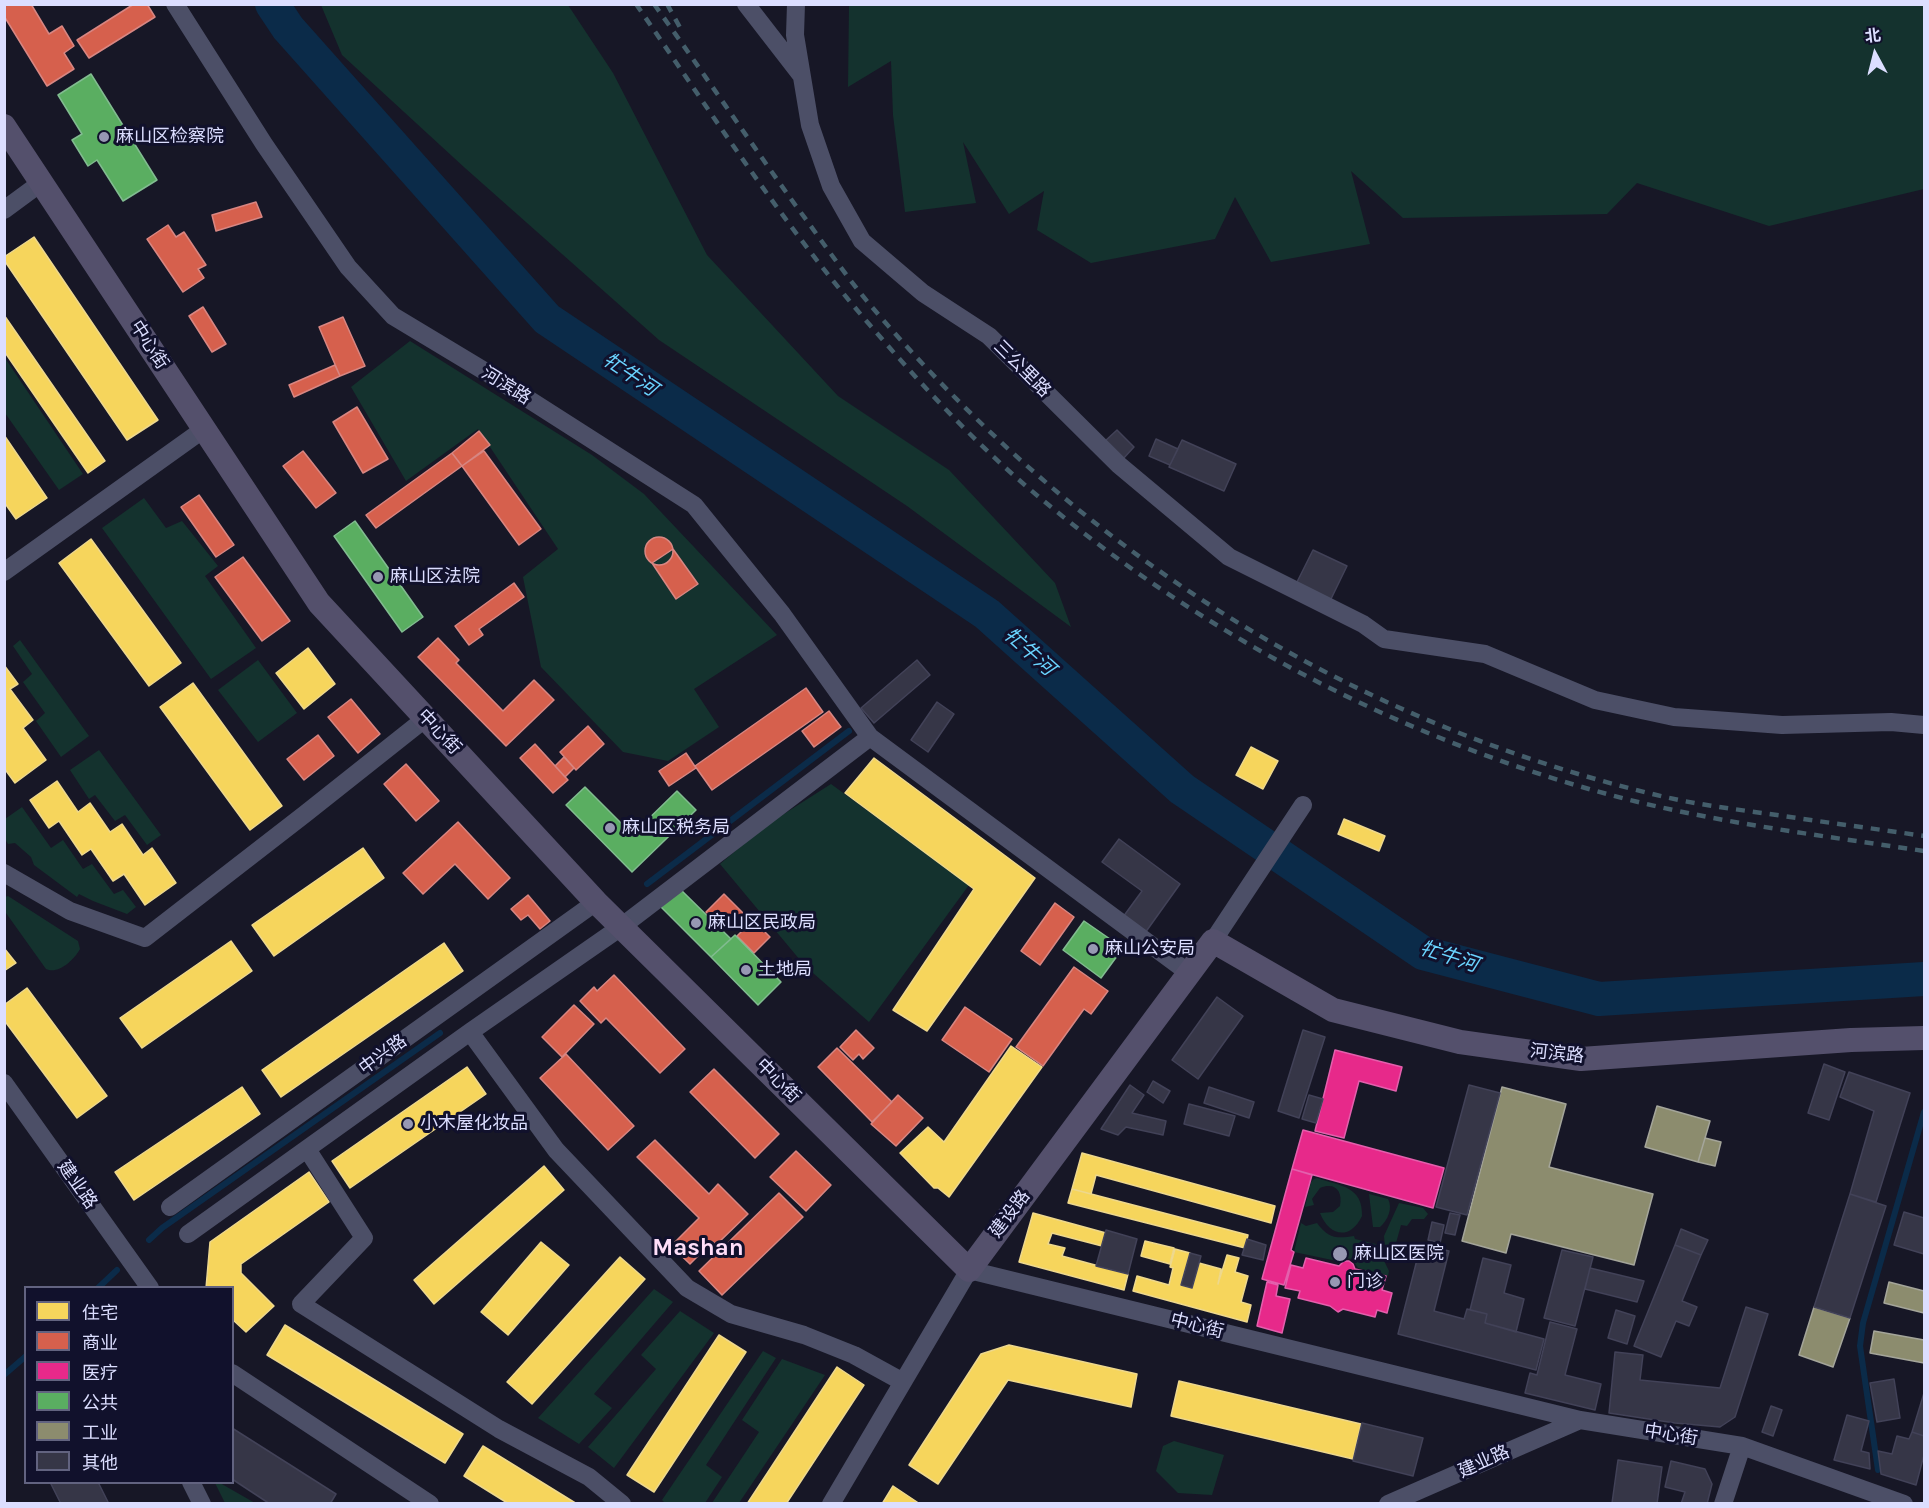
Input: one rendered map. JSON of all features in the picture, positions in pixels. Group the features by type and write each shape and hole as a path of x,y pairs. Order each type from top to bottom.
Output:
{"main road":[{"name":"中心街","path":"4,126 319,603 596,902 969,1270"},
{"name":"建设路","path":"969,1270 1213,941"},
{"name":"河滨路","path":"1213,941 1333,1010 1460,1042 1537,1053 1581,1059 1851,1040 1924,1038"}],"street":[{"name":"河滨路","path":"175,4 264,144 348,267 393,316 486,372 693,506 782,614 870,737 1189,973"},
{"path":"746,4 802,76"},
{"name":"三公里路","path":"796,4 795,35 810,125 831,186 862,241 923,293 989,336 1119,465 1229,557 1363,624 1384,639 1485,654 1595,700 1674,717 1782,725 1891,722 1924,725"},
{"path":"4,210 42,182"},
{"path":"4,572 204,429"},
{"path":"4,873 70,911 145,938 426,718"},
{"path":"188,1234 621,927 870,737"},
{"path":"1213,941 1303,805"},
{"name":"中兴路","path":"170,1208 596,902"},
{"path":"470,1032 556,1150 687,1288 732,1314 804,1335 854,1355 903,1382"},
{"name":"建业路","path":"4,1083 149,1286"},
{"path":"307,1149 364,1238 301,1304 499,1429 589,1477 622,1503"},
{"name":"建设路","path":"831,1503 969,1270"},
{"name":"中心街","path":"969,1270 1580,1420 1742,1446 1904,1503"},
{"path":"234,1374 430,1503"},
{"name":"建业路","path":"1388,1503 1580,1420"},
{"path":"1724,1503 1742,1446"},
{"path":"192,1484 202,1503"}],"green space":[{"path":"321,5 568,5 613,73 707,255 838,396 949,470 1055,583 1071,627 907,506 659,340 342,55"},
{"path":"849,5 1924,5 1924,189 1769,226 1637,183 1607,214 1403,218 1351,171 1370,244 1271,262 1235,197 1215,239 1091,263 1037,230 1044,191 1009,214 963,142 976,203 905,212 893,115 891,61 848,87"},
{"path":"410,341 592,455 644,494 777,635 694,689 719,727 668,761 623,752 541,667 523,577 558,549 478,429 406,481 351,387"},
{"path":"5,358 83,474 59,490 5,413"},
{"path":"144,498 166,528 182,521 218,566 205,576 256,648 211,679 102,528"},
{"path":"20,640 89,736 61,757 36,721 45,713 23,682 32,674 13,646"},
{"path":"258,660 297,713 258,742 218,690"},
{"path":"99,750 161,835 147,845 125,815 115,821 95,795 89,799 70,770"},
{"path":"831,784 969,885 869,1022 805,966 720,864 765,826"},
{"path":"22,807 51,848 63,840 83,869 92,864 114,894 123,890 136,907 127,914 79,894 77,897 34,865 31,857 15,843 8,844 5,839 5,819"},
{"path":"8,896 78,941 80,949 70,962 56,970 46,969 6,913 5,897"},
{"path":"1317,1178 1348,1189 1359,1199 1362,1216 1352,1229 1346,1232 1334,1231 1320,1213 1333,1212 1340,1206 1339,1192 1334,1187 1320,1188 1312,1199 1314,1205 1305,1207 1311,1182"},
{"path":"1369,1194 1388,1199 1389,1202 1389,1214 1380,1227 1373,1227"},
{"path":"1399,1203 1423,1208 1428,1214 1424,1219 1412,1219 1407,1226 1401,1225 1393,1254 1385,1247 1384,1236"},
{"path":"1301,1223 1306,1226 1317,1223 1325,1232 1333,1236 1354,1236 1355,1239 1376,1244 1389,1271 1388,1276 1358,1268 1352,1259 1345,1258 1337,1261 1294,1252"},
{"path":"654,1289 673,1302 594,1394 612,1408 579,1444 538,1418"},
{"path":"680,1311 714,1333 614,1468 588,1447 656,1369 641,1355"},
{"path":"763,1351 776,1358 706,1465 722,1477 705,1503 665,1503 662,1500"},
{"path":"782,1359 825,1375 739,1503 712,1503 759,1432 742,1420"},
{"path":"1174,1441 1224,1455 1212,1495 1178,1493 1156,1471 1163,1446"},
{"path":"216,1484 222,1484 255,1503 225,1503"}],"building: 住宅":[{"path":"34,237 158,420 127,440 4,260 4,257"},
{"path":"4,315 105,461 88,473 4,351"},
{"path":"4,435 47,498 16,519 4,502"},
{"path":"91,539 181,663 149,686 59,563"},
{"path":"308,648 335,684 304,709 276,673"},
{"path":"4,665 18,684 10,689 33,720 23,728 46,760 15,783 4,768"},
{"path":"193,683 282,806 250,830 160,707"},
{"path":"1251,747 1278,761 1263,789 1236,775"},
{"path":"874,758 1035,878 927,1031 893,1010 974,889 845,793"},
{"path":"57,781 78,812 90,803 110,832 122,824 143,855 152,848 176,883 145,905 124,874 113,881 91,849 82,855 59,821 49,828 30,800"},
{"path":"1344,819 1385,836 1379,851 1338,834"},
{"path":"363,848 384,878 274,956 252,925"},
{"path":"231,941 252,971 142,1048 120,1018"},
{"path":"444,943 463,971 281,1097 262,1070"},
{"path":"4,948 16,963 4,971"},
{"path":"27,988 107,1096 77,1118 4,1020 4,1005"},
{"path":"1011,1046 1042,1067 949,1197 938,1188 934,1188 900,1153 928,1127 944,1142"},
{"path":"467,1067 486,1094 350,1188 332,1161"},
{"path":"242,1087 260,1114 134,1200 115,1172"},
{"path":"1082,1153 1275,1206 1271,1223 1096,1175 1091,1194 1072,1189"},
{"path":"544,1166 564,1190 434,1304 414,1280"},
{"path":"309,1172 329,1202 241,1264 241,1273 274,1306 246,1332 234,1321 234,1286 206,1286 210,1242"},
{"path":"1072,1189 1248,1235 1245,1248 1068,1203"},
{"path":"1033,1213 1106,1233 1102,1246 1052,1233 1048,1244 1065,1248 1062,1256 1128,1274 1124,1290 1019,1262"},
{"path":"1145,1241 1174,1248 1170,1264 1141,1256"},
{"path":"541,1242 569,1265 508,1335 481,1312"},
{"path":"1175,1249 1190,1253 1181,1285 1192,1288 1199,1263 1221,1269 1218,1284 1227,1255 1239,1258 1235,1272 1248,1276 1241,1302 1251,1305 1247,1322 1133,1291 1137,1276 1169,1285 1173,1268 1170,1267"},
{"path":"620,1257 645,1279 532,1404 507,1382"},
{"path":"285,1325 463,1434 445,1463 267,1355"},
{"path":"719,1335 746,1352 654,1492 627,1475"},
{"path":"1009,1345 1137,1374 1131,1407 1008,1380 938,1484 909,1465 981,1354"},
{"path":"837,1367 864,1385 786,1504 747,1504"},
{"path":"1179,1381 1361,1424 1353,1459 1171,1416"},
{"path":"483,1446 577,1504 509,1504 464,1476"},
{"path":"893,1486 920,1504 882,1504"}],"building: 商业":[{"path":"4,4 31,4 49,34 62,26 74,46 64,53 74,69 47,86 4,16"},
{"path":"134,4 147,4 155,17 89,58 77,40"},
{"path":"256,202 262,217 216,231 212,215"},
{"path":"168,225 176,237 184,232 206,265 198,269 204,278 183,292 147,239"},
{"path":"203,307 226,344 212,352 189,316"},
{"path":"343,317 365,366 340,376 319,327"},
{"path":"335,365 340,376 294,397 289,385"},
{"path":"357,407 388,459 363,473 333,422"},
{"path":"479,431 490,445 462,466 452,453"},
{"path":"303,451 336,493 316,508 283,466"},
{"path":"484,451 541,529 519,545 462,466"},
{"path":"452,453 462,466 376,528 366,515"},
{"path":"199,495 234,545 216,557 181,507"},
{"path":"659,537 669,541 673,551 669,561 659,565 649,561 645,551 649,541"},
{"path":"673,549 698,584 676,599 652,563"},
{"path":"243,557 290,621 262,641 215,577"},
{"path":"514,583 524,597 479,629 483,635 469,645 455,626"},
{"path":"438,638 459,660 456,663 503,711 534,680 554,700 506,746 418,657"},
{"path":"806,688 823,712 712,790 695,766"},
{"path":"351,699 380,734 358,753 328,717"},
{"path":"829,711 841,727 814,747 802,731"},
{"path":"588,726 604,744 576,770 560,752"},
{"path":"318,735 334,756 304,780 287,759"},
{"path":"535,744 568,780 553,793 520,758"},
{"path":"686,753 696,768 669,786 659,771"},
{"path":"564,757 574,768 565,777 555,766"},
{"path":"406,764 439,801 416,821 384,784"},
{"path":"458,822 510,878 488,899 455,864 423,894 403,873"},
{"path":"724,894 744,914 731,927 719,914 714,920 706,912"},
{"path":"528,895 550,921 540,929 528,915 521,920 511,909"},
{"path":"1055,903 1074,917 1040,965 1021,951"},
{"path":"753,920 770,937 754,953 737,936"},
{"path":"1074,967 1108,991 1091,1014 1084,1009 1043,1066 1016,1047"},
{"path":"614,975 685,1049 660,1073 606,1018 601,1023 580,1001 594,987 597,991"},
{"path":"574,1005 594,1024 562,1057 542,1037"},
{"path":"965,1007 1012,1039 989,1072 942,1040"},
{"path":"856,1030 874,1048 863,1059 859,1054 853,1060 840,1047"},
{"path":"837,1048 892,1102 872,1122 818,1067"},
{"path":"566,1054 634,1126 608,1150 540,1078"},
{"path":"714,1069 779,1134 755,1158 690,1092"},
{"path":"898,1095 923,1118 896,1146 871,1124"},
{"path":"655,1140 709,1194 718,1184 748,1214 717,1244 712,1242 690,1264 671,1246 699,1218 637,1157"},
{"path":"796,1151 831,1185 806,1211 770,1177"},
{"path":"779,1193 803,1217 722,1295 699,1271"}],"building: 医疗":[{"path":"1335,1050 1402,1067 1396,1091 1359,1081 1344,1138 1315,1131"},
{"path":"1303,1130 1444,1168 1433,1208 1292,1169"},
{"path":"1292,1169 1312,1175 1291,1250 1294,1252 1284,1285 1262,1279"},
{"name":"门诊","path":"1306,1258 1339,1266 1344,1261 1349,1261 1355,1269 1386,1276 1382,1290 1392,1293 1387,1313 1377,1310 1375,1317 1343,1309 1338,1312 1330,1306 1298,1298 1300,1291 1285,1288 1291,1265 1303,1268"},
{"path":"1267,1282 1278,1285 1276,1296 1290,1299 1282,1333 1257,1326"}],"building: 公共":[{"name":"麻山区检察院","path":"91,74 157,180 123,201 97,160 88,166 72,140 82,134 58,95"},
{"name":"麻山区法院","path":"355,521 423,617 402,632 334,536"},
{"name":"麻山区税务局","path":"585,787 621,823 624,820 635,832 677,791 696,810 632,872 566,805"},
{"name":"麻山区民政局","path":"680,889 731,939 711,957 661,907"},
{"name":"麻山公安局","path":"1084,921 1123,948 1101,978 1063,950"},
{"name":"土地局","path":"735,935 781,982 758,1005 711,957"}],"building: 工业":[{"path":"1502,1087 1566,1104 1549,1167 1653,1194 1634,1265 1511,1234 1506,1253 1462,1241"},
{"path":"1657,1106 1710,1121 1698,1162 1645,1147"},
{"path":"1705,1138 1721,1142 1715,1166 1698,1162"},
{"path":"1889,1282 1924,1291 1924,1313 1884,1303"},
{"path":"1814,1307 1850,1318 1833,1367 1799,1355"},
{"path":"1874,1331 1924,1340 1924,1363 1870,1353"}],"building: 其他":[{"path":"1117,430 1134,447 1122,460 1104,442"},
{"path":"1156,439 1178,449 1170,465 1149,456"},
{"path":"1182,440 1236,464 1224,491 1169,467"},
{"path":"1313,550 1347,566 1330,601 1296,584"},
{"path":"917,660 930,675 874,723 861,708"},
{"path":"937,702 954,714 928,752 911,740"},
{"path":"1119,839 1180,884 1145,933 1123,917 1142,891 1102,862"},
{"path":"1217,997 1243,1016 1198,1079 1172,1060"},
{"path":"1303,1030 1325,1037 1299,1118 1278,1111"},
{"path":"1824,1064 1845,1072 1829,1120 1808,1113"},
{"path":"1849,1072 1910,1093 1876,1202 1850,1194 1874,1111 1840,1097"},
{"path":"1153,1081 1170,1091 1163,1103 1147,1092"},
{"path":"1130,1085 1144,1095 1132,1113 1166,1121 1163,1135 1126,1127 1118,1135 1101,1129"},
{"path":"1469,1085 1500,1093 1467,1215 1436,1207"},
{"path":"1209,1087 1254,1102 1249,1118 1204,1103"},
{"path":"1309,1095 1323,1099 1316,1123 1302,1119"},
{"path":"1189,1104 1235,1116 1229,1136 1184,1124"},
{"path":"1850,1194 1886,1206 1850,1318 1814,1307"},
{"path":"1904,1212 1924,1218 1924,1254 1894,1245"},
{"path":"1450,1213 1460,1215 1455,1235 1445,1233"},
{"path":"1432,1222 1444,1225 1440,1243 1428,1240"},
{"path":"1681,1229 1708,1240 1701,1255 1675,1245"},
{"path":"1106,1230 1137,1239 1128,1274 1096,1266"},
{"path":"1247,1239 1266,1245 1263,1260 1242,1255"},
{"path":"1421,1244 1449,1251 1434,1311 1464,1319 1467,1309 1487,1314 1485,1323 1544,1339 1536,1370 1398,1334"},
{"path":"1675,1245 1701,1255 1682,1301 1697,1307 1689,1326 1676,1321 1661,1357 1634,1346"},
{"path":"1562,1250 1593,1257 1575,1326 1544,1318"},
{"path":"1190,1253 1201,1256 1192,1288 1181,1285"},
{"path":"1483,1258 1511,1265 1504,1293 1524,1299 1516,1332 1485,1323 1487,1314 1470,1310"},
{"path":"1590,1268 1644,1281 1637,1302 1585,1289"},
{"path":"1746,1307 1768,1314 1735,1417 1720,1427 1609,1413 1615,1352 1643,1355 1640,1380 1720,1388"},
{"path":"1616,1310 1635,1316 1627,1344 1608,1338"},
{"path":"1550,1322 1577,1329 1565,1375 1601,1384 1595,1410 1525,1393 1530,1373 1537,1375"},
{"path":"1894,1379 1900,1418 1877,1422 1870,1383"},
{"path":"1924,1393 1924,1436 1912,1432"},
{"path":"1771,1406 1782,1410 1773,1436 1762,1432"},
{"path":"1847,1415 1869,1421 1861,1451 1869,1453 1870,1469 1834,1460"},
{"path":"1362,1423 1423,1438 1413,1476 1353,1461"},
{"path":"234,1429 336,1494 330,1504 270,1504 234,1480"},
{"path":"1912,1432 1924,1436 1924,1455 1916,1485 1881,1474 1878,1451 1892,1454 1897,1436 1909,1439"},
{"path":"1618,1460 1662,1467 1657,1504 1612,1503"},
{"path":"1671,1461 1705,1469 1712,1484 1707,1504 1681,1504 1685,1492 1665,1487"},
{"path":"51,1484 99,1484 109,1504 61,1504"}],"waterway":[{"name":"牤牛河","path":"272,4 288,28 547,319 987,614 1182,789 1423,953 1599,999 1924,979"},
{"path":"647,884 849,731"},
{"path":"149,1240 162,1228 440,1033"},
{"path":"1878,1470 1860,1346 1863,1323 1924,1112"},
{"path":"100,1286 117,1270"},
{"path":"4,1375 24,1358"}],"railway":[{"path":"636,4 777,208 838,287 906,366 964,428 1026,486 1090,538 1158,587 1227,631 1299,672 1373,709 1450,742 1527,770 1607,794 1685,812 1764,827 1924,851"},
{"path":"654,4 846,274 878,314 959,402 1045,482 1136,554 1232,619 1334,676 1439,725 1550,765 1680,800 1924,836"},
{"path":"667,4 683,33"}],"place":[{"name":"麻山区检察院","path":"104,137"},
{"name":"麻山区法院","path":"378,577"},
{"name":"麻山区税务局","path":"610,828"},
{"name":"麻山区民政局","path":"696,923"},
{"name":"麻山公安局","path":"1093,949"},
{"name":"土地局","path":"746,970"},
{"name":"小木屋化妆品","path":"408,1124"},
{"name":"麻山区医院","path":"1340,1254"},
{"name":"门诊","path":"1335,1282"}],"district":[{"name":"Mashan","path":"698,1248"}]}
